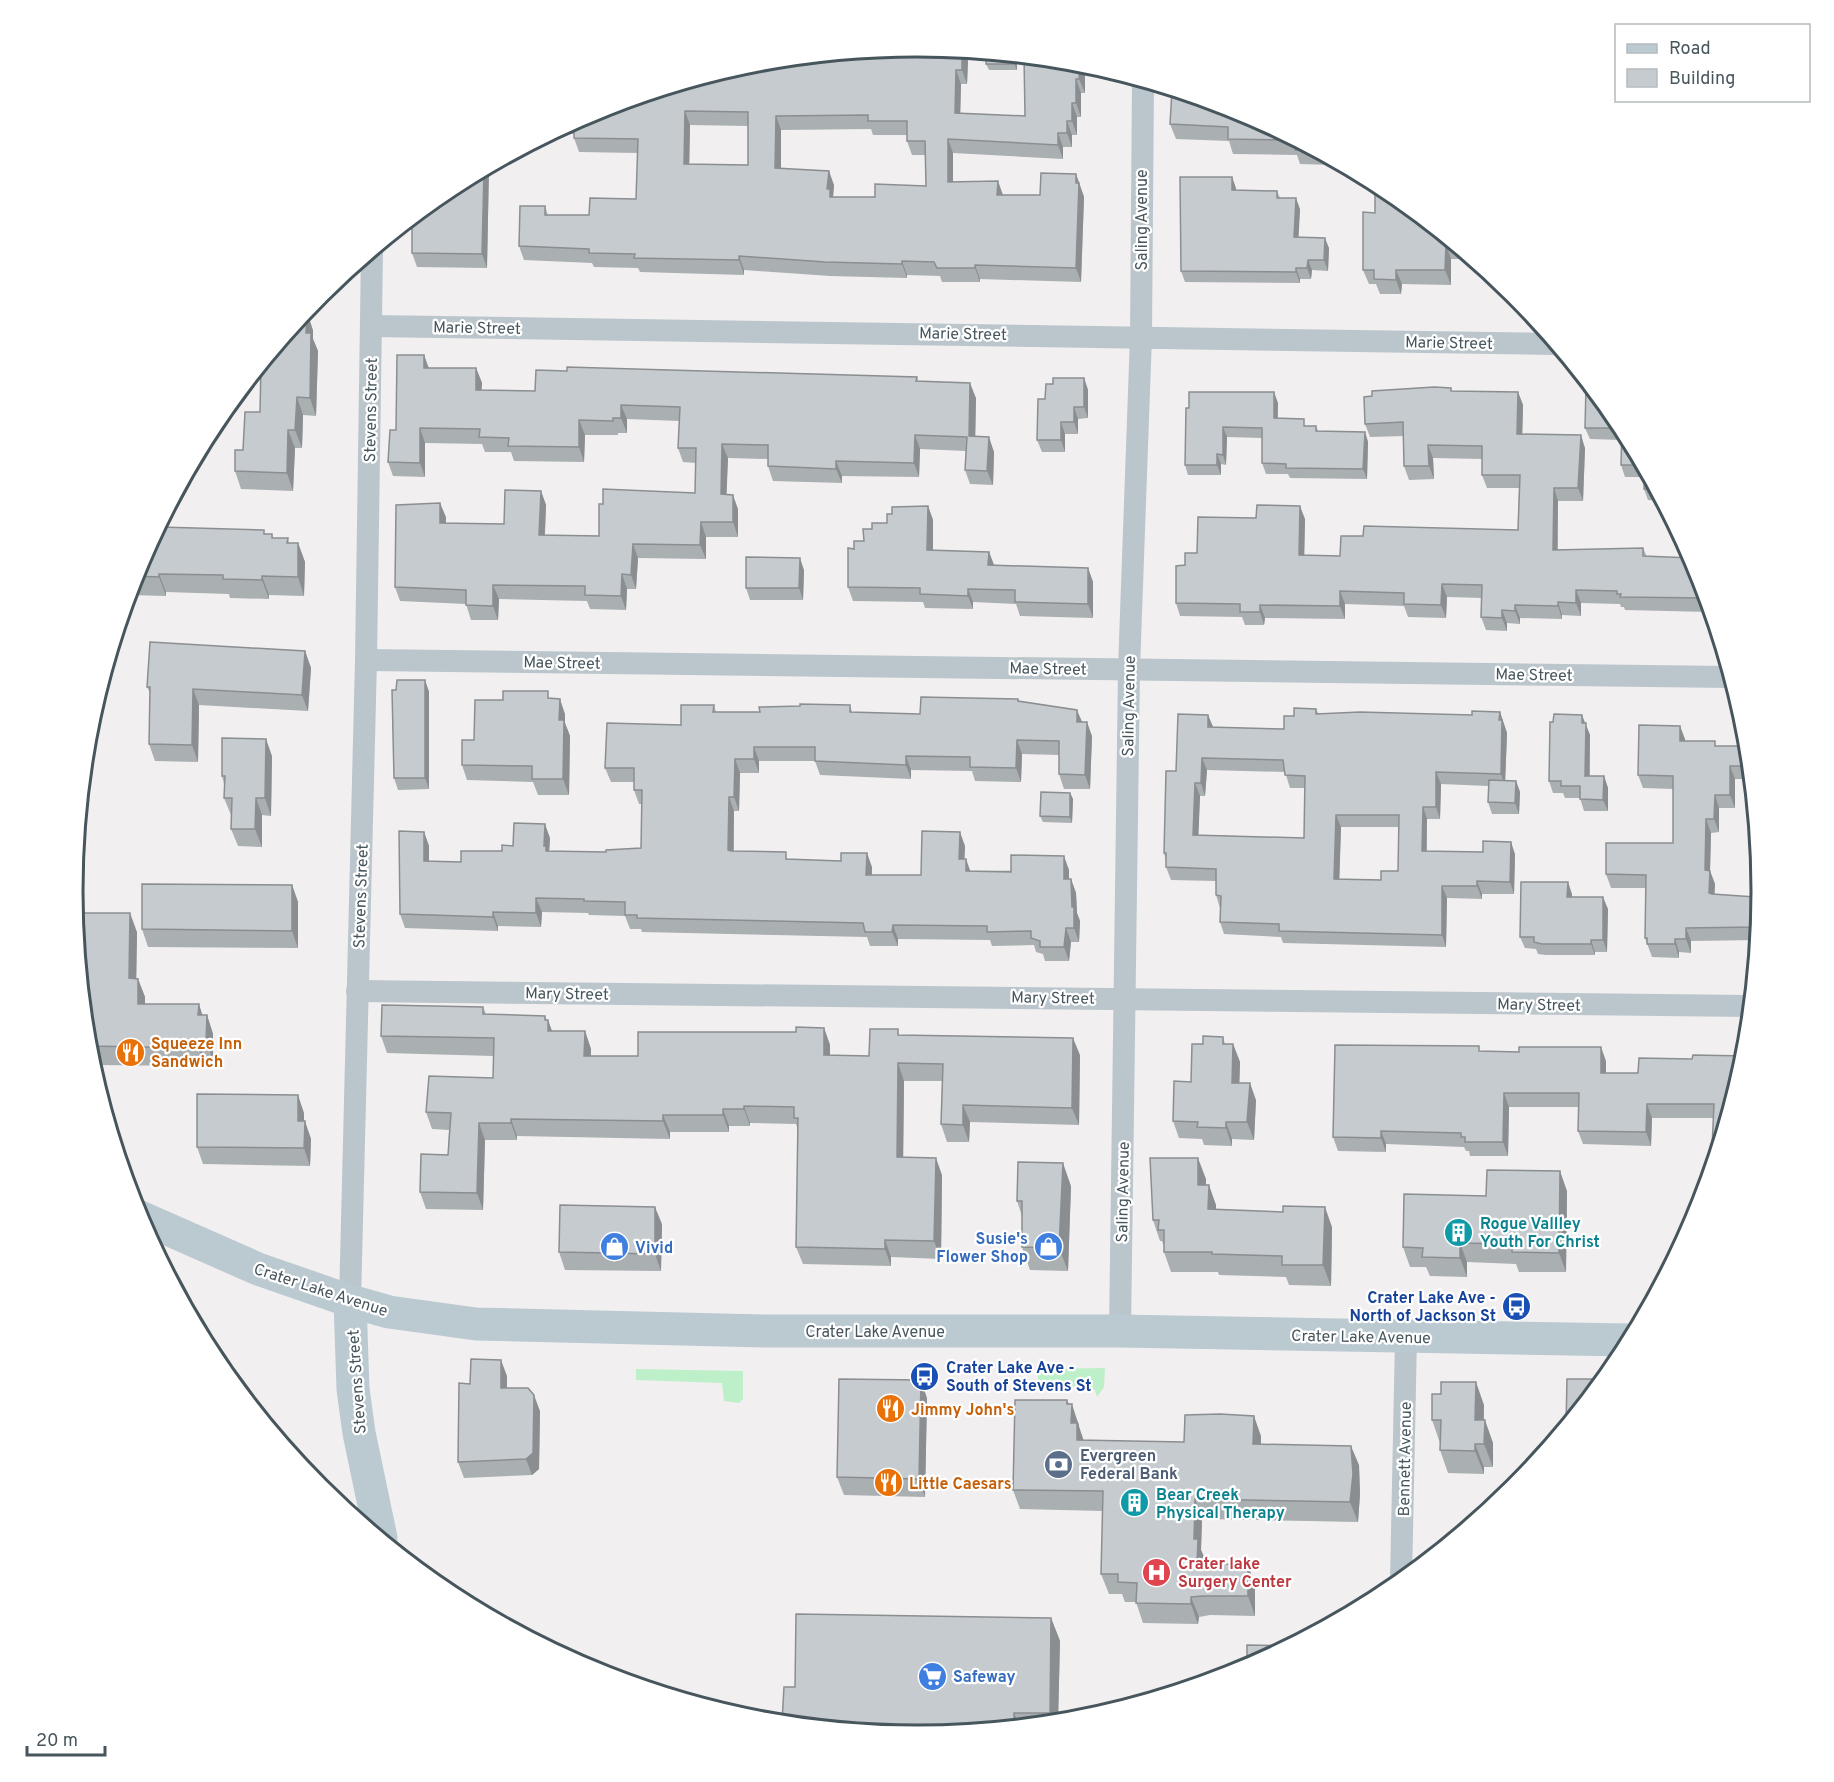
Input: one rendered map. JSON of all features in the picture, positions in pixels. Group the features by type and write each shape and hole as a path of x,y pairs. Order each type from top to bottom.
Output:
{"main road":[{"name":"Crater Lake Avenue","path":"152,1222 258,1269 350,1301 389,1312 476,1324 764,1331 1120,1331 1619,1340"},
{"name":"Stevens Street","path":"350,1301 353,1389 359,1433 379,1528"}],"street":[{"name":"Saling Avenue","path":"1120,1331 1129,669 1140,336 1143,88"},
{"name":"Stevens Street","path":"350,1301 366,660 372,260"},
{"name":"Marie Street","path":"371,326 1546,344"},
{"name":"Mae Street","path":"366,660 1723,677"},
{"name":"Mary Street","path":"357,991 1743,1006"},
{"name":"Bennett Avenue","path":"1401,1569 1406,1337"}],"green space":[{"path":"1105,1368 1104,1387 1097,1397 1095,1390 1080,1386 1038,1388 1038,1369"},
{"path":"636,1369 743,1371 743,1399 739,1403 724,1401 722,1383 636,1380"}],"building":[{"path":"917,57 962,59 962,70 956,70 955,113 1025,116 1024,64 1079,73 1079,79 1076,79 1076,103 1072,103 1072,121 1067,121 1067,133 1058,133 1058,145 948,139 948,182 998,181 997,195 1040,195 1041,173 1076,174 1076,183 1079,183 1076,268 975,265 975,268 937,268 934,262 902,261 902,264 825,262 739,256 739,260 634,258 635,254 589,253 589,249 519,246 520,206 545,206 545,215 589,215 590,198 636,199 638,139 574,138 574,131 649,101 701,85 808,64","holes":["685,111 748,112 748,165 684,164","868,115 868,121 907,121 907,141 925,141 926,186 875,184 875,197 830,197 830,189 827,189 829,171 775,168 776,116"]},
{"path":"986,60 1014,63 1014,64 986,64"},
{"path":"1172,97 1236,120 1279,140 1228,139 1228,127 1170,124"},
{"path":"1180,177 1232,177 1232,190 1277,191 1277,198 1296,198 1294,237 1325,238 1324,260 1308,260 1307,268 1296,268 1296,272 1181,271"},
{"path":"484,179 482,254 412,253 412,227"},
{"path":"1375,195 1425,229 1446,246 1445,270 1396,270 1396,280 1374,279 1374,270 1363,270 1363,212 1375,213"},
{"path":"306,323 306,333 311,333 310,398 297,397 295,430 288,430 287,473 235,471 235,450 243,450 245,412 260,412 261,376"},
{"path":"397,355 424,355 424,368 476,368 476,390 535,391 536,370 567,371 567,367 917,377 916,381 970,383 969,436 989,437 987,471 965,470 967,437 915,435 914,463 836,461 836,469 768,466 768,445 722,444 721,494 733,495 733,522 701,522 700,545 633,544 631,575 622,574 621,596 585,595 585,586 493,585 493,606 466,605 466,590 395,587 396,505 440,503 440,523 504,524 505,490 541,491 539,535 599,536 599,504 603,504 603,489 695,493 696,448 678,448 680,407 621,405 621,418 613,418 613,421 579,420 579,447 508,446 509,438 479,437 480,429 420,428 420,463 388,462 390,430 396,430"},
{"path":"1053,378 1084,378 1084,407 1074,407 1074,422 1061,422 1061,440 1037,440 1038,399 1045,399 1046,384 1053,384"},
{"path":"1434,387 1451,388 1451,391 1518,392 1517,434 1581,435 1578,488 1554,488 1553,550 1643,548 1643,556 1681,558 1698,598 1620,597 1621,594 1617,594 1617,591 1576,590 1576,603 1558,602 1558,606 1515,605 1515,611 1502,610 1502,618 1481,617 1482,585 1442,584 1441,605 1404,604 1404,593 1340,591 1340,606 1260,605 1260,612 1240,612 1240,604 1176,603 1176,566 1185,565 1185,553 1197,553 1198,517 1256,518 1257,505 1300,506 1299,555 1340,556 1341,536 1363,536 1364,526 1518,530 1520,475 1482,475 1482,446 1428,445 1429,466 1404,466 1403,422 1365,424 1364,397 1372,396 1372,391"},
{"path":"1189,392 1274,392 1274,418 1304,419 1304,426 1316,426 1316,431 1365,432 1363,469 1286,468 1286,464 1262,463 1262,428 1223,427 1223,455 1217,454 1217,465 1185,465 1186,408 1189,408"},
{"path":"1586,393 1610,428 1585,428"},
{"path":"1622,446 1633,465 1621,465"},
{"path":"928,506 927,550 989,552 988,565 1088,568 1088,604 1015,602 1015,590 968,589 968,596 920,594 920,588 848,587 848,548 854,549 854,541 864,541 863,529 872,529 872,523 887,523 887,514 892,514 892,507"},
{"path":"167,527 264,530 264,534 272,534 272,538 288,538 287,543 298,543 298,577 262,576 262,580 223,579 223,575 159,574 159,577 144,576"},
{"path":"746,557 800,558 799,588 746,588"},
{"path":"150,642 305,651 302,695 193,689 192,745 149,744 150,687 147,687"},
{"path":"397,680 425,680 425,778 394,778 392,690 396,690"},
{"path":"503,691 548,691 548,698 560,699 559,720 564,720 563,779 532,779 532,766 462,765 462,740 474,740 475,700 503,700"},
{"path":"921,697 1018,699 1018,701 1077,710 1077,722 1087,722 1085,775 1059,774 1059,741 1017,740 1016,768 970,767 970,757 906,756 906,765 815,761 815,747 754,747 754,759 735,759 734,797 729,797 728,850 786,852 786,859 841,861 841,853 867,853 866,875 921,875 922,831 960,832 959,859 966,859 966,871 1011,872 1011,855 1064,856 1064,879 1071,879 1074,928 1066,928 1064,947 1040,947 1040,941 1031,938 1031,931 987,932 987,926 893,925 892,932 865,932 863,923 637,918 637,915 625,915 625,902 584,901 584,899 536,898 536,913 493,912 493,917 400,914 399,831 424,832 424,861 461,862 461,851 502,851 502,845 513,846 514,823 545,824 544,846 546,846 546,851 606,852 606,850 641,848 642,790 634,790 634,768 605,768 607,723 681,725 681,705 714,705 713,712 760,712 759,707 800,706 800,704 850,705 850,712 920,714"},
{"path":"1294,708 1316,709 1316,714 1360,712 1472,715 1472,711 1500,712 1499,720 1502,720 1501,774 1436,772 1436,807 1423,807 1422,851 1483,852 1483,841 1511,842 1510,882 1477,881 1477,886 1442,886 1442,935 1279,931 1279,924 1220,922 1221,896 1216,895 1216,869 1166,867 1166,853 1164,853 1166,771 1176,771 1178,714 1208,715 1208,727 1284,729 1284,716 1294,716","holes":["1202,758 1283,760 1285,775 1305,776 1304,838 1193,835 1195,783 1201,783","1336,815 1399,815 1398,871 1381,871 1381,880 1334,879"]},
{"path":"1554,714 1582,715 1582,723 1586,723 1585,776 1604,776 1603,800 1580,799 1580,786 1561,786 1561,781 1549,781 1550,722 1553,722"},
{"path":"1639,725 1680,726 1680,741 1715,741 1715,746 1738,746 1741,766 1730,766 1730,795 1715,795 1714,819 1706,819 1705,870 1710,871 1709,893 1751,897 1750,927 1686,928 1686,939 1675,939 1675,944 1647,944 1647,938 1645,938 1646,875 1606,874 1606,843 1673,843 1673,776 1638,775"},
{"path":"222,738 266,739 265,798 256,798 255,829 231,829 232,798 224,798"},
{"path":"1489,780 1516,781 1515,803 1488,802"},
{"path":"1041,792 1070,793 1070,817 1040,816"},
{"path":"1521,882 1568,882 1567,897 1603,897 1603,940 1591,940 1591,944 1542,944 1534,942 1534,937 1520,937"},
{"path":"142,884 292,885 292,931 142,929"},
{"path":"84,913 130,913 129,978 138,979 138,1004 199,1004 198,1015 207,1015 206,1041 198,1041 198,1048 98,1046 90,1000"},
{"path":"382,1005 483,1007 483,1014 545,1016 545,1020 548,1020 548,1031 585,1031 584,1056 638,1056 638,1032 796,1032 796,1027 824,1028 824,1055 869,1056 870,1029 898,1029 898,1035 1073,1038 1072,1108 963,1105 963,1125 941,1124 943,1064 898,1063 897,1157 936,1158 934,1241 885,1240 885,1249 796,1247 798,1118 794,1118 794,1107 744,1106 744,1109 723,1109 723,1115 663,1115 663,1121 511,1119 511,1123 479,1123 477,1193 420,1192 421,1154 448,1155 451,1113 426,1112 429,1076 493,1078 494,1038 381,1036"},
{"path":"1203,1036 1223,1037 1223,1044 1233,1044 1232,1083 1250,1083 1247,1122 1226,1122 1226,1128 1197,1127 1198,1122 1173,1121 1174,1081 1191,1082 1192,1044 1203,1044"},
{"path":"1335,1045 1479,1046 1479,1051 1519,1052 1519,1047 1601,1047 1601,1073 1638,1073 1639,1058 1692,1059 1693,1055 1735,1056 1712,1142 1714,1104 1647,1104 1646,1132 1578,1131 1579,1093 1504,1093 1503,1142 1465,1142 1465,1137 1461,1137 1461,1133 1381,1131 1381,1138 1333,1137"},
{"path":"197,1094 298,1095 298,1121 305,1121 304,1148 197,1147"},
{"path":"1150,1158 1198,1158 1198,1185 1209,1185 1208,1209 1283,1212 1283,1206 1325,1207 1323,1265 1282,1265 1282,1256 1164,1252 1164,1230 1158,1230 1159,1220 1153,1220"},
{"path":"1018,1162 1063,1163 1059,1248 1022,1247 1022,1201 1017,1201"},
{"path":"1487,1170 1560,1171 1559,1253 1512,1252 1512,1244 1460,1243 1460,1258 1422,1257 1423,1248 1403,1247 1404,1194 1486,1196"},
{"path":"560,1205 655,1207 655,1254 559,1252"},
{"path":"471,1359 501,1360 501,1388 528,1388 534,1395 533,1453 526,1459 458,1462 459,1383 470,1384"},
{"path":"839,1379 921,1380 919,1479 837,1477"},
{"path":"1567,1379 1593,1379 1579,1399 1566,1414"},
{"path":"1441,1382 1476,1382 1475,1420 1485,1420 1484,1444 1475,1444 1475,1451 1440,1450 1441,1420 1432,1420 1432,1394 1441,1394"},
{"path":"1015,1400 1067,1400 1067,1404 1072,1404 1071,1423 1077,1423 1077,1440 1184,1442 1185,1415 1254,1416 1253,1444 1351,1446 1353,1474 1350,1502 1195,1499 1194,1539 1198,1539 1197,1563 1248,1565 1248,1596 1191,1597 1191,1604 1136,1603 1137,1583 1118,1582 1118,1574 1101,1574 1103,1491 1013,1490"},
{"name":"Safeway","path":"796,1614 1051,1618 1050,1713 1014,1713 1014,1719 917,1725 862,1723 782,1714 784,1687 795,1687"},
{"path":"1247,1645 1272,1646 1247,1657"}],"place":[{"name":"Squeeze Inn Sandwich","path":"130,1052"},
{"name":"Rogue Vallley Youth For Christ","path":"1459,1232"},
{"name":"Vivid","path":"614,1247"},
{"name":"Susie's Flower Shop","path":"1049,1247"},
{"name":"Crater Lake Ave - North of Jackson St","path":"1517,1306"},
{"name":"Crater Lake Ave - South of Stevens St","path":"925,1376"},
{"name":"Jimmy John's","path":"890,1409"},
{"name":"Evergreen Federal Bank","path":"1059,1464"},
{"name":"Little Caesars","path":"888,1483"},
{"name":"Bear Creek Physical Therapy","path":"1135,1503"},
{"name":"Crater lake Surgery Center","path":"1157,1572"},
{"name":"Safeway","path":"932,1676"}]}
